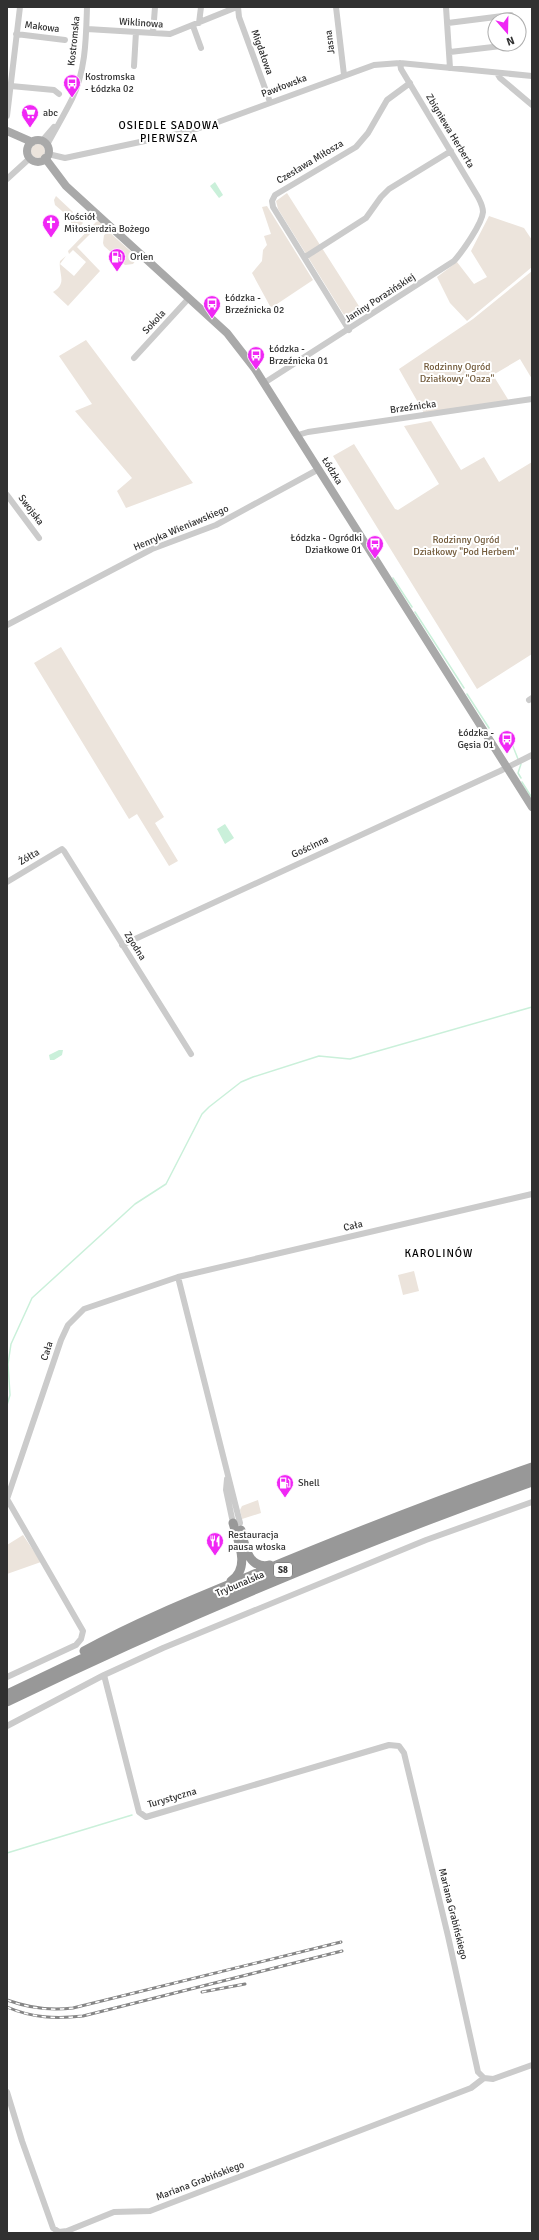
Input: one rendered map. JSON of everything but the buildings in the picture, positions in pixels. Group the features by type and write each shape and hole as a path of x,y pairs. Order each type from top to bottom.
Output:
{"highway":[{"path":"39,1678 110,1637 223,1587 390,1519 532,1467"},
{"name":"Trybunalska","path":"7,1694 193,1608 324,1553 532,1474"},
{"name":"Trybunalska","path":"7,1702 136,1642 270,1583 414,1526 532,1482"},
{"path":"237,1523 252,1561 262,1566 278,1564"},
{"path":"223,1587 237,1577 242,1566 237,1523"}],"main road":[{"path":"7,132 30,145 44,143 44,158 34,161 30,158 30,145"},
{"name":"Łódzka","path":"44,158 66,186 227,333 264,383 298,435 509,767 532,807"}],"street":[{"path":"7,116 20,7"},
{"name":"Kostromska","path":"44,143 60,120 72,98 79,80 85,55 87,7"},
{"path":"153,34 155,7"},
{"path":"200,7 196,24 201,48"},
{"name":"Wiklinowa","path":"87,29 170,34 237,7"},
{"name":"Migdałowa","path":"237,7 239,17 270,102"},
{"name":"Jasna","path":"336,7 344,75"},
{"path":"446,7 450,68"},
{"path":"448,23 487,19"},
{"path":"134,66 136,32"},
{"name":"Makowa","path":"16,34 65,40"},
{"path":"450,52 487,48"},
{"name":"Pawłowska","path":"44,158 65,158 187,132 367,66 400,63 532,76"},
{"name":"Zbigniewa Herberta","path":"400,63 400,68 478,196 482,209"},
{"path":"497,73 500,78 532,105"},
{"name":"Czesława Miłosza","path":"349,330 273,207 272,202 274,197 356,147 368,133 387,100 410,83"},
{"path":"11,86 54,90 60,94"},
{"path":"304,257 366,218 386,192 451,151"},
{"path":"7,179 30,158"},
{"name":"Janiny Porazińskiej","path":"264,383 349,330 454,261 465,247 481,217 482,209"},
{"name":"Sokola","path":"134,358 189,298"},
{"name":"Brzeźnicka","path":"298,435 308,432 532,399"},
{"name":"Henryka Wieniawskiego","path":"7,624 152,549 216,525 319,469"},
{"name":"Swojska","path":"7,496 39,538"},
{"name":"Gościnna","path":"122,945 509,767 532,755"},
{"name":"Zgodna","path":"62,850 68,857 191,1054"},
{"name":"Żółta","path":"7,882 62,850"},
{"name":"Cała","path":"7,1499 62,1340 72,1321 91,1306 178,1277 532,1194"},
{"path":"178,1277 237,1523"},
{"path":"7,1499 83,1631 83,1635 76,1645 7,1677"},
{"path":"7,1726 104,1675 163,1648 426,1540 532,1502"},
{"name":"Turystyczna","path":"104,1675 139,1812 146,1816 389,1745 399,1746 404,1753"},
{"name":"Mariana Grabińskiego","path":"404,1753 448,1936 477,2069 484,2078"},
{"name":"Mariana Grabińskiego","path":"7,2092 22,2141 53,2228 59,2232 67,2231 114,2212 150,2211 471,2088 484,2078 493,2079 532,2065"}],"green space":[{"path":"38,144 43,146 45,151 43,156 38,158 33,156 31,151 33,146"},
{"path":"287,193 364,314 349,323 278,209 276,201"},
{"path":"56,196 73,212 69,217 55,205 54,200"},
{"path":"267,206 313,280 271,308 252,273 262,261 263,250 267,245 264,236 271,234 262,207"},
{"path":"75,215 83,223 77,230 71,224 71,219"},
{"path":"489,216 524,228 532,240 532,267 467,321 450,303 437,277 457,262 474,284 487,277 471,251"},
{"path":"99,221 101,224 99,231 91,233 77,247 100,271 68,306 53,292 58,289 61,282 60,264 74,276 86,262 73,250 69,254 68,251 96,222"},
{"path":"109,232 136,256 136,260 133,264 125,265 104,246 104,235"},
{"name":"Rodzinny Ogród Działkowy \"Oaza\"","path":"532,271 532,379 520,359 493,375 509,401 424,413 399,369 473,319"},
{"path":"86,340 193,483 126,508 117,491 132,478 75,411 92,404 59,356"},
{"name":"Rodzinny Ogród Działkowy \"Pod Herbem\"","path":"431,421 461,470 484,457 499,482 532,462 532,654 477,689 333,456 354,444 395,509 398,510 439,484 404,426"},
{"path":"61,647 164,817 155,823 178,861 169,866 137,814 129,819 34,663"},
{"path":"414,1271 419,1291 403,1295 398,1275"},
{"path":"258,1500 261,1513 242,1519 240,1510 242,1506"},
{"path":"23,1535 41,1562 7,1574 7,1545"}],"shaded area":[{"path":"215,182 223,195 219,198 210,186"},
{"path":"225,824 234,838 225,844 217,829"},
{"path":"59,1050 63,1050 62,1055 54,1060 50,1060 49,1055"}],"waterway":[{"path":"393,578 412,607"},
{"path":"415,612 464,688"},
{"path":"467,694 489,728"},
{"path":"506,742 512,744 518,759"},
{"path":"521,764 518,773 521,778"},
{"path":"522,782 532,798"},
{"path":"7,1405 10,1395 8,1364 11,1344 32,1298 135,1204 166,1184 202,1114 241,1082 319,1056 350,1059 532,1007"},
{"path":"7,1853 132,1815"}],"railway":[{"path":"7,2000 40,2008 73,2008 341,1942"},
{"path":"7,2007 16,2011 44,2017 83,2016 342,1951"},
{"path":"202,1992 245,1984"}],"place":[{"name":"Kostromska - Łódzka 02","path":"72,98"},
{"name":"abc","path":"30,128"},
{"name":"Kościół Miłosierdzia Bożego","path":"51,238"},
{"name":"Orlen","path":"117,272"},
{"name":"Łódzka - Brzeźnicka 02","path":"212,319"},
{"name":"Łódzka - Brzeźnicka 01","path":"256,370"},
{"name":"Łódzka - Ogródki Działkowe 01","path":"375,559"},
{"name":"Łódzka - Gęsia 01","path":"507,754"},
{"name":"Shell","path":"285,1498"},
{"name":"Restauracja pausa włoska","path":"215,1556"}],"district":[{"name":"OSIEDLE SADOWA PIERWSZA","path":"169,131"},
{"name":"KAROLINÓW","path":"439,1253"}]}
